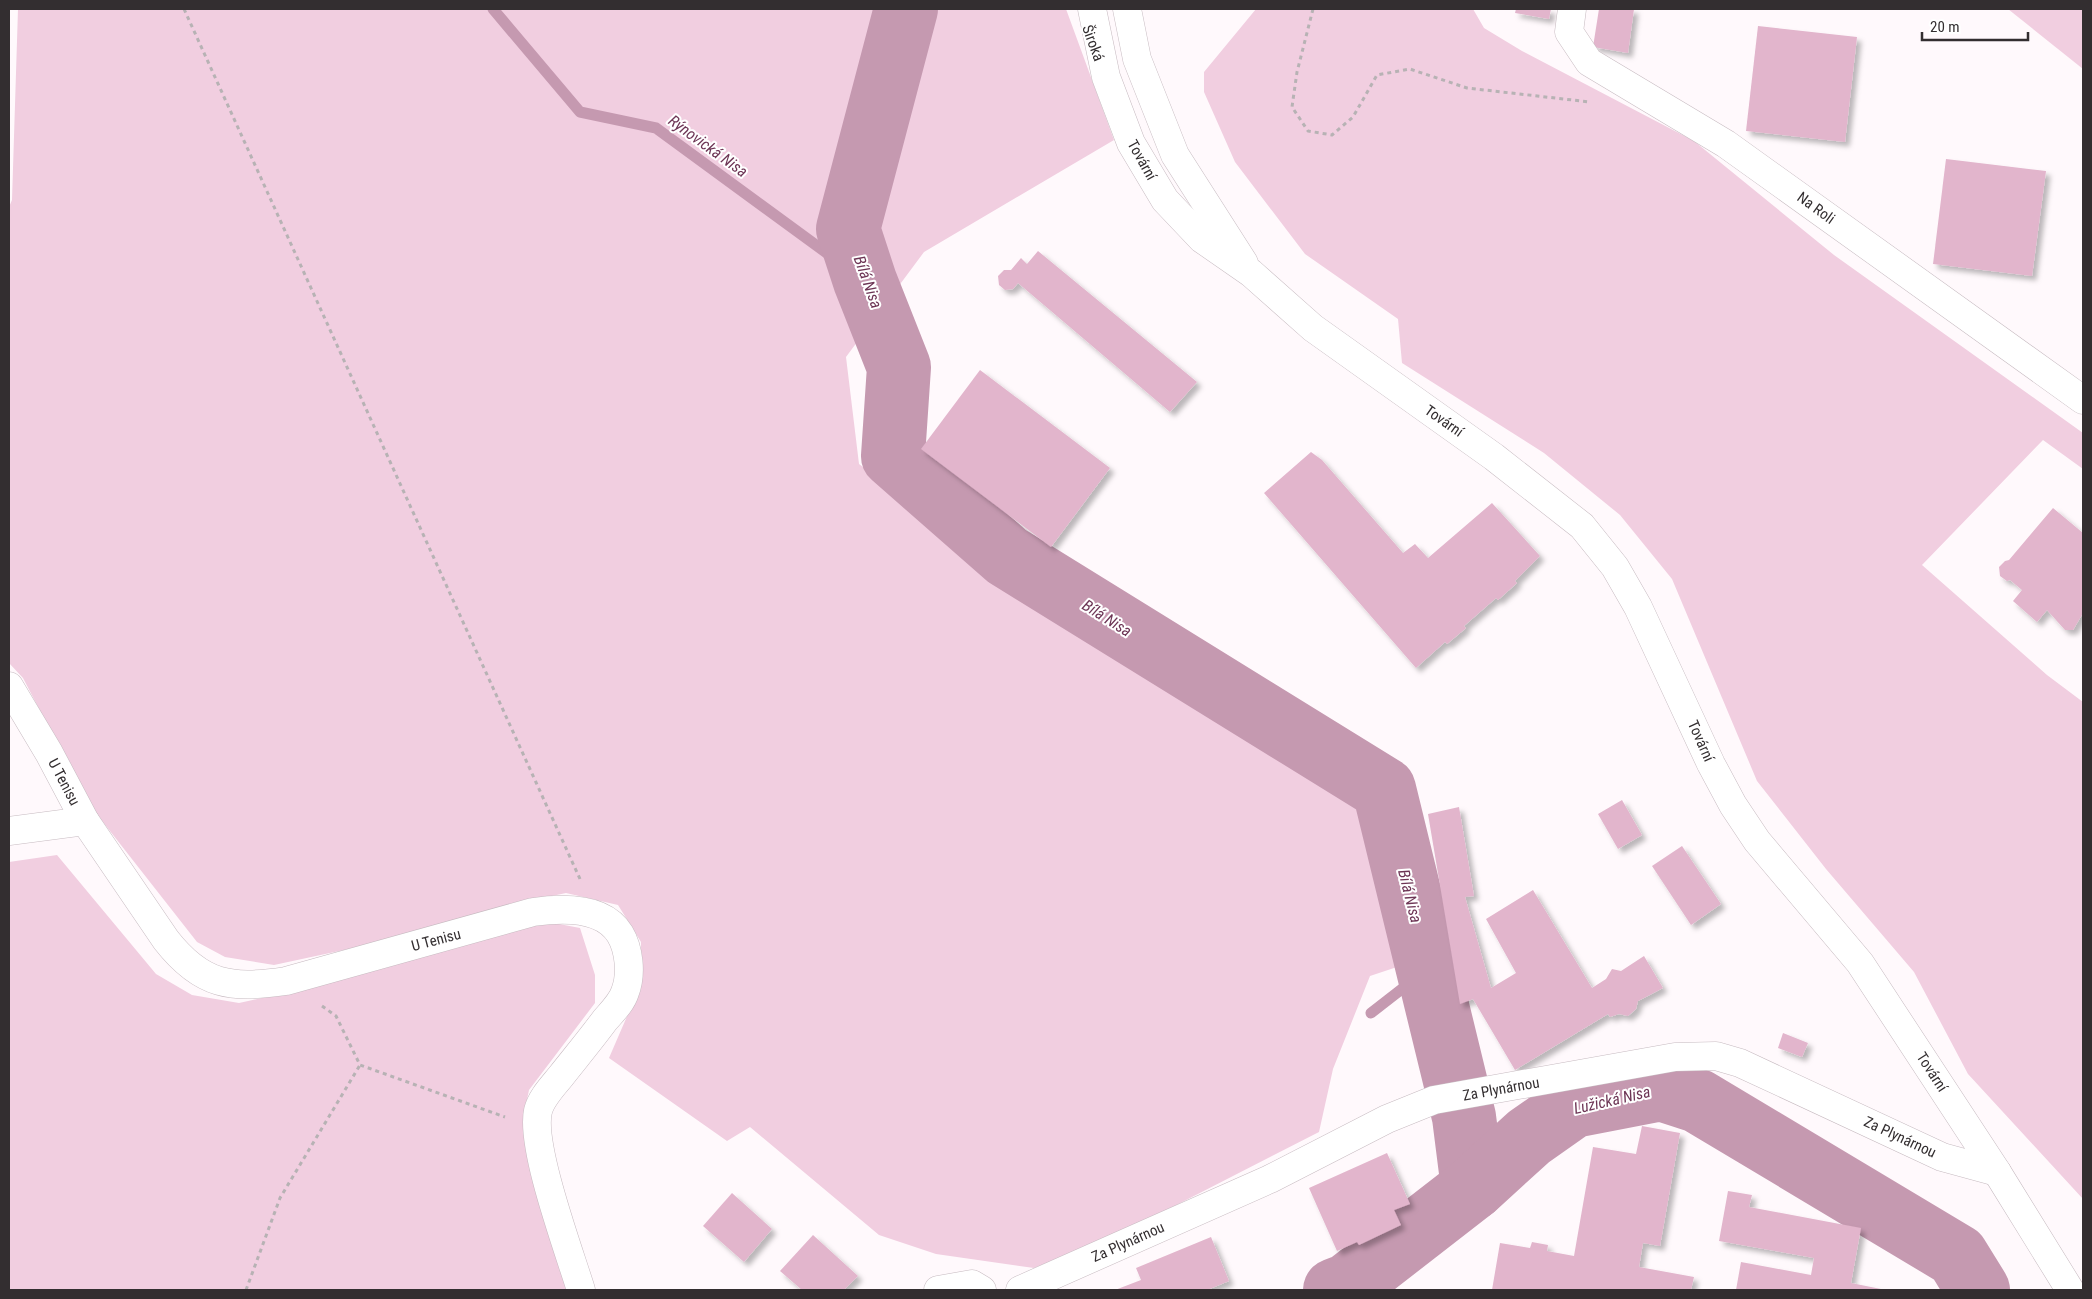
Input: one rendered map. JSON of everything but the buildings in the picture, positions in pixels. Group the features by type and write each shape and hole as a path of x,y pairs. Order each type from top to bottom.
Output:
{"street":[{"name":"Široká","path":"1081,9 1106,77"},
{"name":"Tovární","path":"1092,9 1106,77 1131,143 1165,200 1202,239 1251,273 1313,328 1494,457 1582,526 1615,567 1638,607 1711,764 1733,805 1757,841 1860,963 1998,1172 2070,1290"},
{"name":"Tovární","path":"1127,9 1138,59 1176,155 1251,273"},
{"name":"Na Roli","path":"1572,9 1569,32 1589,62 1726,144 2083,400"},
{"name":"U Tenisu","path":"9,686 49,753 85,821 166,940 180,958 198,973 223,982 246,985 286,981 533,912 567,910 595,914 607,920 616,928 626,944 629,961 626,992 549,1090 538,1109 536,1128 543,1162 581,1290"},
{"path":"9,831 85,821"},
{"name":"Za Plynárnou","path":"1020,1290 1270,1179 1387,1119 1434,1100 1675,1057 1716,1056 1759,1071 1942,1157 1998,1172"},
{"path":"938,1290 972,1284 982,1290"}],"path":[{"path":"184,9 595,914"},
{"path":"1313,9 1297,72 1292,107 1308,131 1332,135 1353,117 1377,75 1410,70 1467,88 1594,102"},
{"path":"286,981 336,1016 360,1065 536,1128"},
{"path":"246,1290 280,1198 360,1065"}],"shaded area":[{"path":"18,9 1066,9 1114,140 924,252 846,357 859,464 1105,649 1370,799 1415,961 1370,976 1333,1069 1319,1132 1114,1237 1034,1268 936,1254 879,1235 750,1127 727,1141 609,1058 641,984 641,942 618,905 566,893 533,900 451,927 274,965 225,957 197,942 88,803 23,678 9,663 9,207 12,200"},
{"path":"1256,9 1473,9 1484,28 1522,51 1694,141 1834,255 2083,433 2083,469 2043,440 1922,565 2047,675 2083,702 2083,1199 1968,1074 1914,972 1826,869 1757,781 1672,579 1620,515 1544,453 1402,363 1398,319 1305,254 1235,162 1204,92 1204,72"},
{"path":"2008,9 2083,9 2083,69"},
{"path":"57,855 156,974 192,995 239,1003 293,991 538,920 580,928 595,975 595,1003 529,1090 523,1119 538,1194 570,1290 9,1290 9,862"}],"waterway":[{"name":"Rýnovická Nisa","path":"493,9 580,112 656,128 865,281"},
{"name":"Bílá Nisa","path":"906,9 848,229 865,281 899,367 893,456 1007,556 1384,789 1464,1117 1473,1188"},
{"path":"1371,1013 1407,985 1433,990"},
{"name":"Lužická Nisa","path":"1335,1290 1348,1285 1473,1188 1529,1137 1573,1106 1661,1089 1698,1101 1957,1256 1978,1290"}]}
